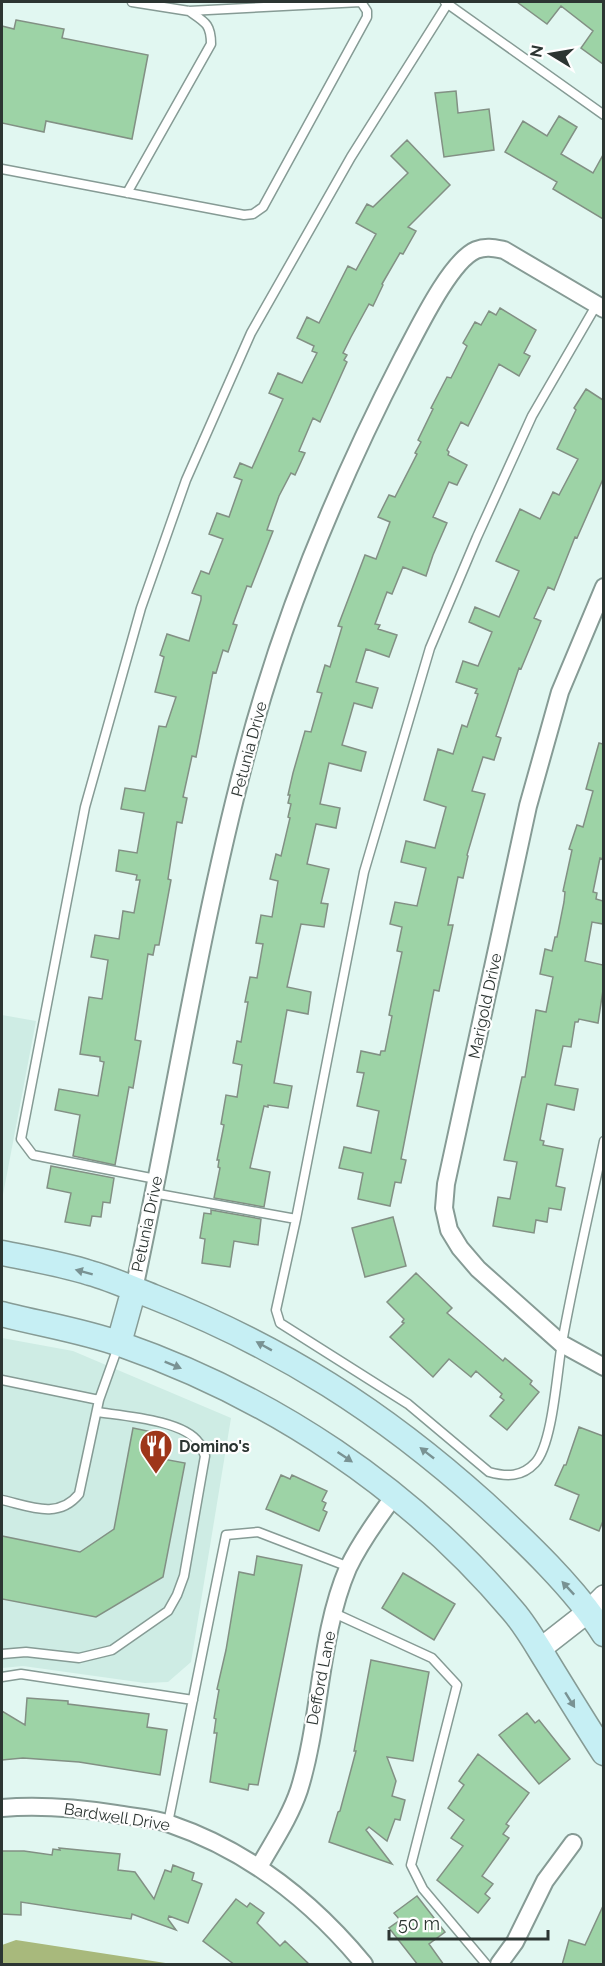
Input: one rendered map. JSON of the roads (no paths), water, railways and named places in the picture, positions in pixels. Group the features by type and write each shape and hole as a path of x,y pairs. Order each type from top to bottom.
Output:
{"main road":[{"path":"2,1253 90,1272 203,1316 262,1344 344,1393 440,1463 596,1603 603,1634"},
{"path":"119,1343 134,1289"},
{"path":"2,1314 119,1343 217,1382 295,1424 349,1460 395,1495 453,1546 515,1612 603,1753"}],"street":[{"name":"Petunia Drive","path":"134,1289 221,855 245,758 264,692 302,581 356,455 426,315 457,266 475,250 489,247 504,250 600,307"},
{"name":"Marigold Drive","path":"603,587 560,692 528,806 446,1184 444,1208 449,1230 477,1269 562,1344 603,1367"},
{"name":"Defford Lane","path":"259,1867 288,1815 298,1790 308,1753 334,1613 349,1567 395,1495"},
{"path":"539,1650 596,1603"},
{"name":"Bardwell Drive","path":"2,1808 31,1806 87,1809 168,1823 223,1845 259,1867 298,1897 336,1930 364,1965"},
{"path":"499,1965 516,1942 545,1881 573,1843"}],"lane":[{"path":"2,169 244,215 253,214 263,207 367,17 367,11 361,2 189,11 132,2"},
{"path":"296,1220 33,1155 21,1139 85,807 141,608 186,480 251,333 351,157 447,2 603,115"},
{"path":"127,193 211,44 211,32 207,23 189,11"},
{"path":"600,307 532,416 430,648 364,872 296,1220 276,1310 280,1323 408,1404 489,1472 504,1476 520,1474 537,1462 546,1442 562,1344 603,1142"},
{"path":"2,1500 54,1510 73,1502 79,1494 83,1484 99,1400 119,1343"},
{"path":"2,1380 99,1400"},
{"path":"2,1654 26,1652 79,1658 112,1650 168,1611 177,1595 184,1576 205,1456 200,1443 191,1434 178,1428 97,1412"},
{"path":"168,1823 226,1535 258,1532 349,1567"},
{"path":"334,1613 432,1658 457,1685 411,1865 423,1888 486,1965"},
{"path":"2,1677 21,1674 193,1700"}],"place":[{"name":"Domino's","path":"156,1475"}]}
